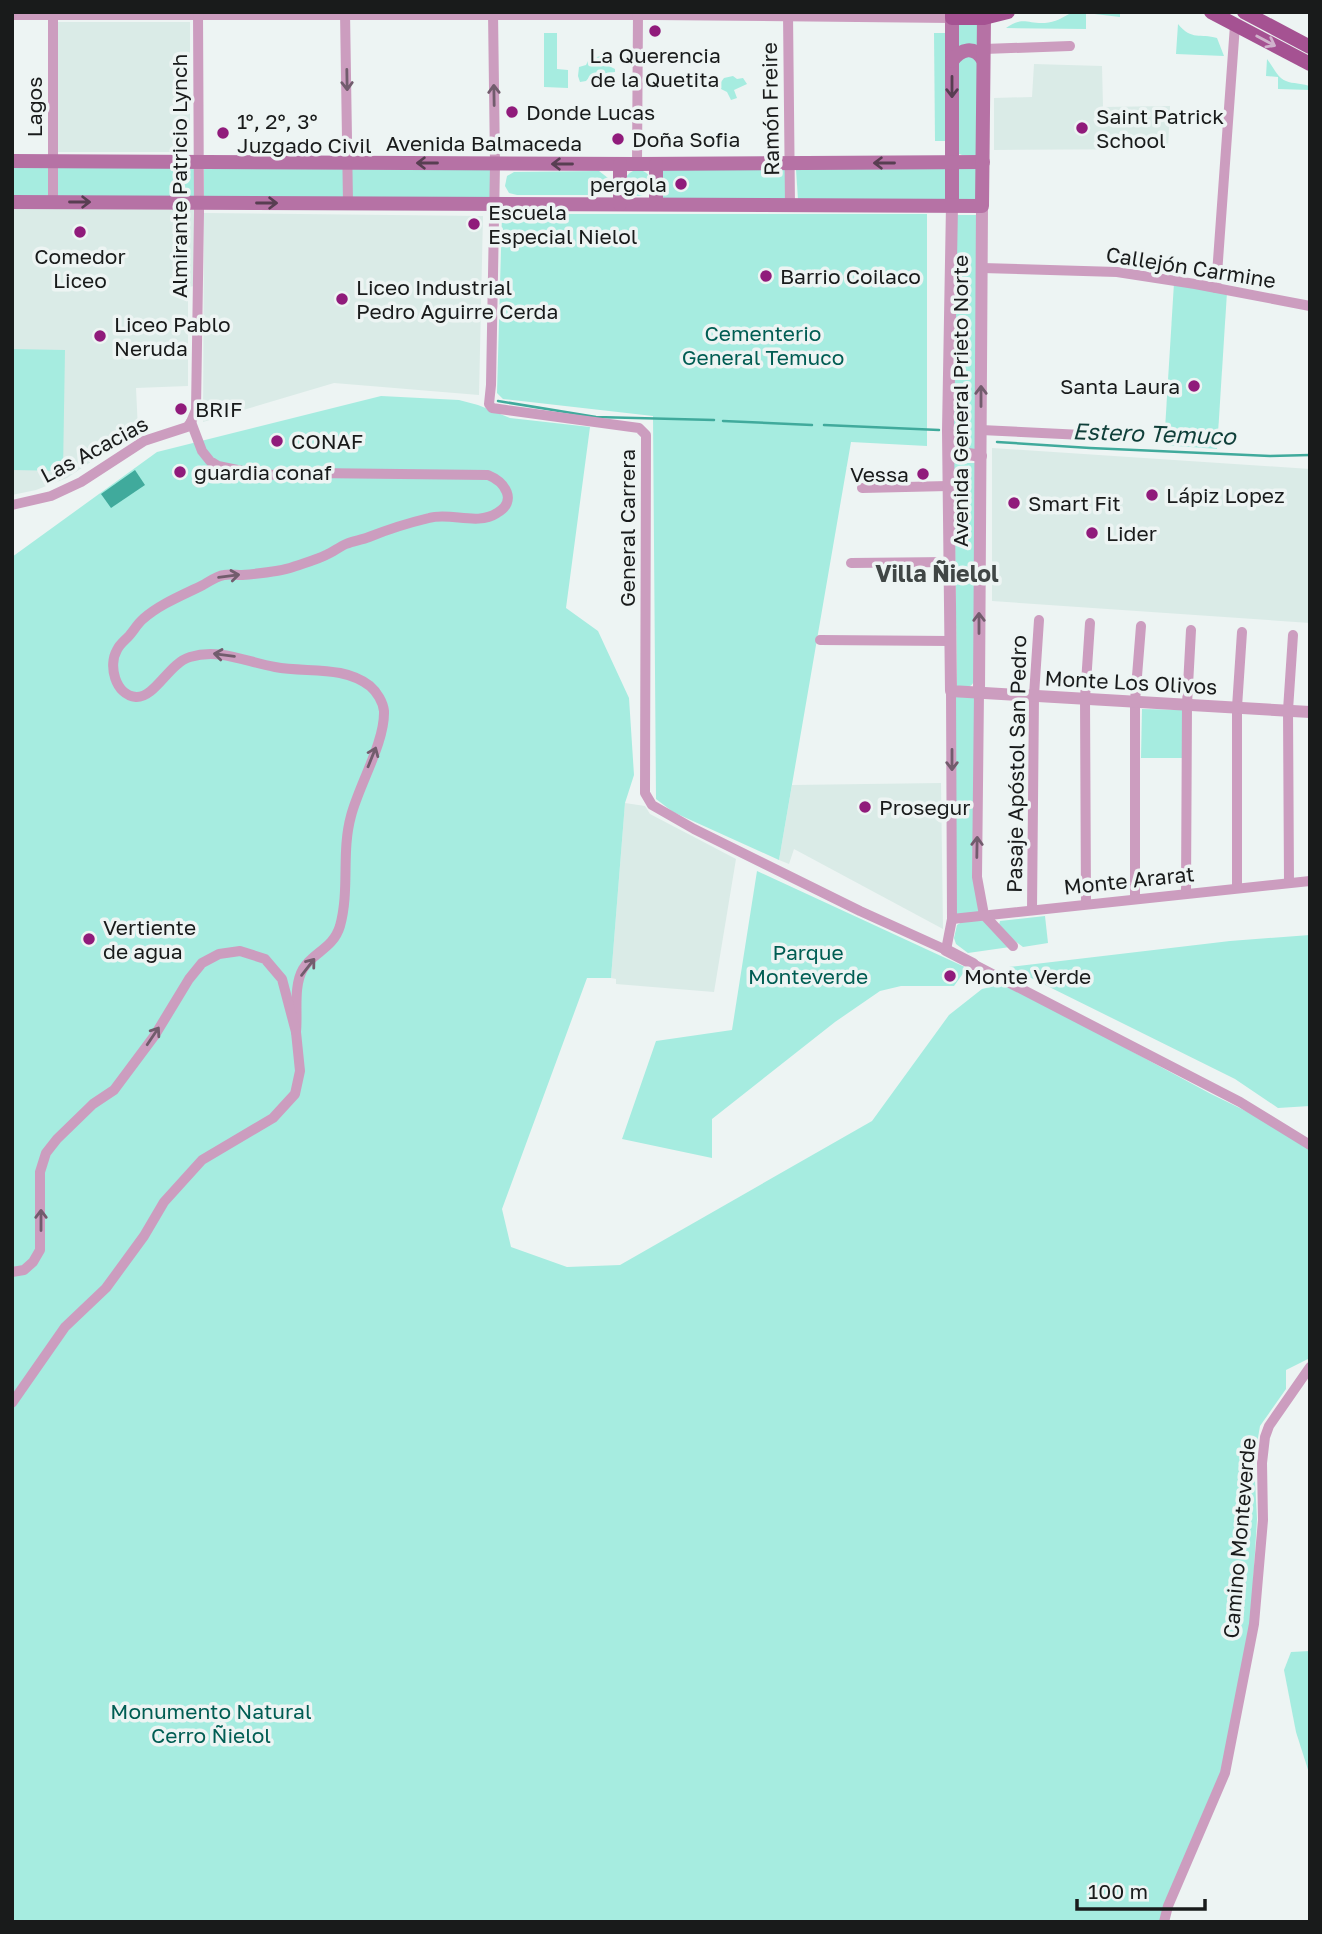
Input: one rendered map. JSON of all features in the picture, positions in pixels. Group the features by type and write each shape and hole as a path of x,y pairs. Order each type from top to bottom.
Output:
{"main road":[{"path":"952,15 1008,12"},
{"path":"1211,12 1305,59"},
{"path":"1244,12 1262,17 1310,47"},
{"name":"Avenida General Prieto Norte","path":"952,15 952,205"},
{"name":"Avenida General Prieto Norte","path":"982,205 984,15"},
{"path":"952,61 961,51 984,54"},
{"name":"Avenida Balmaceda","path":"12,161 495,164 983,162"},
{"path":"620,164 620,204"},
{"path":"656,164 656,204"},
{"path":"12,202 982,205"}],"street":[{"path":"637,164 638,13"},
{"name":"Lagos","path":"53,14 53,202"},
{"name":"Almirante Patricio Lynch","path":"191,422 196,410 198,14"},
{"path":"345,14 348,203"},
{"name":"General Carrera","path":"494,14 495,164 492,373 489,404 492,408 639,428 646,435 645,793 649,802 664,813 749,857 946,950"},
{"name":"Ramón Freire","path":"788,14 790,205"},
{"path":"12,15 952,15"},
{"path":"1216,288 1235,25"},
{"path":"984,54 1070,46"},
{"name":"Avenida General Prieto Norte","path":"946,950 952,919 948,431 952,205"},
{"name":"Avenida General Prieto Norte","path":"982,205 976,867 984,915"},
{"name":"Callejón Carmine","path":"982,268 1117,272 1310,306"},
{"path":"12,1403 65,1327 106,1288 144,1236 164,1202 199,1163 232,1140 273,1118 295,1094 299,1080 296,1032 298,986 303,968 336,937 345,888 346,836 351,814 375,752 384,711 380,697 372,688 352,676 277,668 214,653 188,657 172,668 149,693 138,697 131,696 118,684 112,670 117,649 143,619 173,599 223,575 245,575 289,568 327,555 346,544 391,527 433,517 490,517 501,512 508,499 507,491 499,480 488,475 267,475 218,466 202,451 191,422"},
{"name":"Las Acacias","path":"12,505 51,496 81,482 144,441 187,427 191,422"},
{"path":"981,430 1124,437"},
{"path":"948,431 962,453 981,456"},
{"path":"862,488 948,486"},
{"path":"851,563 949,562"},
{"name":"Pasaje Apóstol San Pedro","path":"1032,910 1034,695 1039,620"},
{"path":"1086,904 1085,698 1090,623"},
{"path":"1135,899 1135,701 1141,626"},
{"path":"1186,893 1187,704 1191,630"},
{"path":"1237,888 1237,707 1242,632"},
{"path":"1289,883 1287,710 1293,635"},
{"path":"820,640 950,641"},
{"name":"Monte Los Olivos","path":"951,691 1310,712"},
{"name":"Monte Ararat","path":"952,919 1310,881"},
{"path":"984,915 1013,946"},
{"path":"946,950 1240,1102 1310,1145"},
{"path":"12,1272 24,1270 40,1250 40,1172 46,1153 93,1104 114,1090 155,1035 188,979 202,963 219,954 240,951 265,959 282,979 296,1032"},
{"name":"Camino Monteverde","path":"1164,1922 1168,1906 1225,1773 1254,1624 1263,1520 1262,1463 1265,1437 1269,1426 1310,1367"}],"shaded area":[{"path":"58,22 190,22 190,152 57,152"},
{"name":"Saint Patrick School","path":"1034,64 1102,66 1103,107 1170,106 1168,149 994,150 994,98 1032,97"},
{"name":"Liceo Pablo Neruda","path":"196,207 195,286 188,287 188,386 136,388 138,430 67,478 36,490 12,495 12,208"},
{"name":"Liceo Industrial Pedro Aguirre Cerda","path":"204,213 483,216 479,395 334,383 203,422"},
{"path":"992,448 1310,469 1310,623 992,601"},
{"path":"135,470 145,485 111,508 101,494"},
{"path":"941,783 943,929 794,849 789,864 779,860 792,785"},
{"path":"625,803 645,806 650,814 736,859 714,992 616,984 616,979 611,978"}],"green space":[{"path":"1072,12 1116,12 1120,17 1086,13 1086,29 1006,28 1021,21 1052,22"},
{"path":"954,23 980,23 977,156 954,152"},
{"path":"1178,24 1192,35 1217,38 1224,56 1176,54"},
{"path":"544,33 557,33 557,69 568,70 568,88 544,87"},
{"path":"934,33 948,33 949,141 935,141"},
{"path":"601,56 605,58 605,64 615,69 615,72 591,75 586,81 580,82 579,67 586,65 589,59"},
{"path":"1267,59 1283,79 1309,86 1310,90 1278,89 1278,77 1266,76"},
{"path":"733,76 737,79 743,78 747,84 734,90 737,98 731,100 727,92 721,89 721,82 724,78"},
{"path":"12,165 49,165 49,199 12,198"},
{"path":"352,165 490,168 490,199 352,199"},
{"path":"657,165 786,165 787,204 657,201"},
{"path":"948,165 949,202 798,200 796,169"},
{"path":"58,166 194,167 194,198 58,197"},
{"path":"343,166 343,198 204,198 204,167"},
{"path":"954,167 980,167 979,201 954,200"},
{"path":"638,170 647,174 651,183 647,192 638,196 629,192 625,183 629,174"},
{"path":"599,171 608,178 609,187 598,195 517,195 509,193 505,186 507,176 514,172"},
{"name":"Cementerio General Temuco","path":"502,214 927,214 927,446 851,442 779,860 673,812 656,799 653,416 503,399 497,393"},
{"path":"953,215 979,215 975,453 966,451 952,436"},
{"name":"Santa Laura","path":"1174,283 1227,292 1217,449 1164,445"},
{"path":"12,349 65,350 63,471 12,470"},
{"name":"Monumento Natural Cerro Ñielol","path":"381,396 459,400 510,418 590,427 566,608 598,631 629,698 634,775 625,803 611,978 587,978 502,1209 511,1247 567,1267 620,1265 872,1121 949,1015 982,989 1011,982 1110,1040 1274,1125 1310,1147 1310,1358 1286,1370 1286,1389 1260,1426 1254,1461 1257,1519 1251,1619 1223,1772 1159,1922 12,1922 12,557 157,452"},
{"path":"954,463 975,463 974,682 964,688 957,686"},
{"path":"953,694 976,694 981,912 955,916"},
{"path":"1142,709 1184,710 1183,758 1141,758"},
{"name":"Parque Monteverde","path":"757,871 967,968 954,986 901,986 880,991 835,1022 712,1119 712,1158 622,1139 656,1041 732,1030"},
{"path":"1045,916 1048,943 1023,947 999,925 1000,921"},
{"path":"979,919 986,922 1010,947 968,953 956,944 954,938 957,925"},
{"path":"1310,935 1310,1106 1278,1108 1235,1079 1009,967 1230,941"},
{"path":"1310,1651 1310,1776 1296,1732 1284,1670 1291,1652"}],"waterway":[{"path":"498,401 596,417 714,420"},
{"path":"723,421 812,425"},
{"path":"824,425 939,430"},
{"name":"Estero Temuco","path":"997,442 1270,456 1310,455"}],"place":[{"name":"La Querencia de la Quetita","path":"655,31"},
{"name":"Donde Lucas","path":"512,112"},
{"name":"Saint Patrick School","path":"1082,128"},
{"name":"1°, 2°, 3° Juzgado Civil","path":"223,133"},
{"name":"Doña Sofia","path":"618,139"},
{"name":"pergola","path":"681,184"},
{"name":"Escuela Especial Nielol","path":"474,224"},
{"name":"Comedor Liceo","path":"80,232"},
{"name":"Barrio Coilaco","path":"766,276"},
{"name":"Liceo Industrial Pedro Aguirre Cerda","path":"342,299"},
{"name":"Liceo Pablo Neruda","path":"100,336"},
{"name":"Santa Laura","path":"1194,386"},
{"name":"BRIF","path":"181,409"},
{"name":"CONAF","path":"277,441"},
{"name":"guardia conaf","path":"180,472"},
{"name":"Vessa","path":"923,474"},
{"name":"Lápiz Lopez","path":"1152,495"},
{"name":"Smart Fit","path":"1014,503"},
{"name":"Lider","path":"1092,533"},
{"name":"Prosegur","path":"865,807"},
{"name":"Vertiente de agua","path":"89,939"},
{"name":"Monte Verde","path":"950,976"}],"district":[{"name":"Villa Ñielol","path":"937,573"}]}
